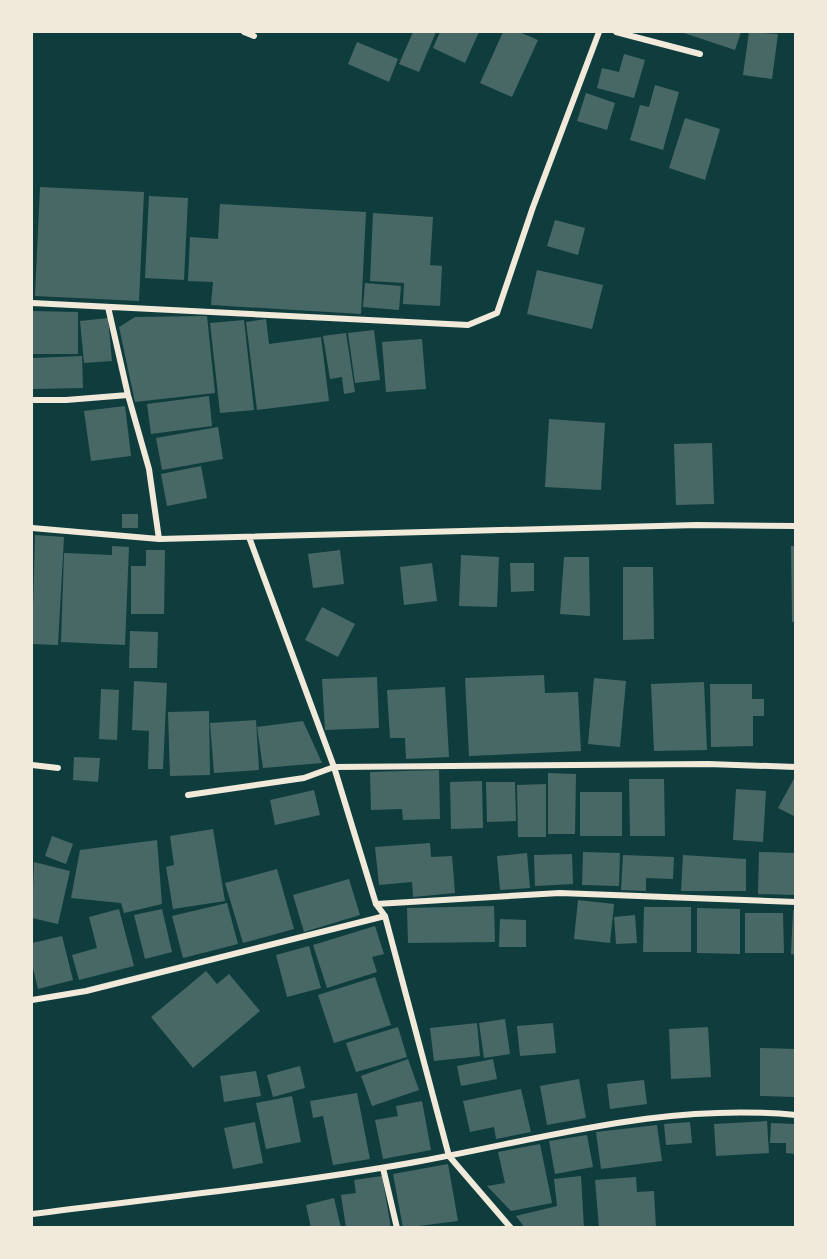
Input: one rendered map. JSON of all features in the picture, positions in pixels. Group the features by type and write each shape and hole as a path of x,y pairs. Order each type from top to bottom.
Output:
{"street":[{"path":"244,32 254,36"},
{"path":"32,303 468,325 497,313 533,207 599,32"},
{"path":"616,32 700,54"},
{"path":"108,307 128,395 149,469 159,539"},
{"path":"32,400 128,395"},
{"path":"32,528 159,539 697,525 795,526"},
{"path":"249,537 334,767 376,904 385,916 448,1156 512,1227"},
{"path":"32,765 58,768"},
{"path":"188,795 303,778 334,767 708,765 795,767"},
{"path":"376,904 560,894 795,902"},
{"path":"32,1000 96,988 385,916"},
{"path":"32,1214 383,1168 571,1129 652,1116 749,1113 795,1115"},
{"path":"383,1168 397,1227"}],"building":[{"path":"413,32 436,32 419,72 399,64"},
{"path":"440,32 479,32 465,63 433,48"},
{"path":"503,32 519,32 538,40 512,97 480,83"},
{"path":"681,32 741,32 735,50"},
{"path":"749,32 778,34 772,79 743,75"},
{"path":"357,42 398,59 389,82 348,64"},
{"path":"624,54 645,60 634,98 597,88 602,68 619,72"},
{"path":"655,85 679,92 663,150 630,140 640,105 649,107"},
{"path":"586,93 615,103 607,130 577,121"},
{"path":"685,118 720,129 705,180 669,168"},
{"path":"40,187 144,192 139,301 35,296"},
{"path":"149,196 188,198 184,280 145,278"},
{"path":"220,204 366,212 361,314 211,305 213,282 188,281 190,237 218,239"},
{"path":"373,213 433,217 430,265 442,266 440,306 403,304 404,283 370,281"},
{"path":"555,220 585,228 578,255 547,246"},
{"path":"537,270 603,285 592,329 527,314"},
{"path":"365,283 401,286 399,310 363,307"},
{"path":"32,311 78,312 78,354 32,354"},
{"path":"207,316 215,393 135,402 119,327 135,317"},
{"path":"108,318 112,361 84,363 80,321"},
{"path":"266,319 269,344 321,337 329,401 257,410 246,322"},
{"path":"244,320 254,410 220,413 210,323"},
{"path":"374,330 380,380 355,383 348,333"},
{"path":"346,333 355,392 344,394 342,377 330,379 323,336"},
{"path":"422,339 426,389 386,392 382,342"},
{"path":"82,356 83,388 32,389 32,358"},
{"path":"209,396 212,426 151,434 147,404"},
{"path":"125,406 131,456 91,461 84,411"},
{"path":"549,419 605,423 601,490 545,487"},
{"path":"218,427 223,459 162,470 156,438"},
{"path":"712,443 714,504 676,505 674,444"},
{"path":"201,466 207,498 167,506 161,474"},
{"path":"122,514 138,514 138,528 122,528"},
{"path":"35,535 64,537 58,645 32,644"},
{"path":"112,546 129,547 125,645 61,642 64,553 112,555"},
{"path":"791,546 796,546 796,622 792,622"},
{"path":"146,550 165,550 164,614 131,614 131,566 146,566"},
{"path":"340,550 344,584 313,588 308,554"},
{"path":"461,555 499,557 497,607 459,606"},
{"path":"564,557 589,557 590,616 560,614"},
{"path":"432,563 437,601 404,605 400,567"},
{"path":"510,563 534,563 534,591 511,592"},
{"path":"623,567 653,567 654,639 623,640"},
{"path":"322,607 355,624 338,657 305,640"},
{"path":"130,631 158,632 157,668 129,668"},
{"path":"544,675 545,693 578,692 581,751 469,756 465,678"},
{"path":"377,677 379,728 325,730 322,679"},
{"path":"594,678 626,681 620,747 588,744"},
{"path":"134,681 167,683 163,769 148,769 149,731 132,730"},
{"path":"704,682 707,750 654,751 651,684"},
{"path":"710,684 752,684 752,699 764,699 764,716 753,716 753,746 711,747"},
{"path":"445,687 449,757 406,759 405,738 390,738 387,690"},
{"path":"101,689 119,690 117,740 99,739"},
{"path":"209,711 210,775 170,776 168,712"},
{"path":"256,720 259,770 214,773 210,723"},
{"path":"303,721 322,763 263,768 257,727"},
{"path":"74,757 100,758 98,782 73,780"},
{"path":"439,770 440,819 403,820 402,809 371,810 370,772"},
{"path":"548,773 576,774 575,834 548,834"},
{"path":"796,775 796,817 778,808"},
{"path":"629,779 664,779 665,836 630,836"},
{"path":"482,781 483,828 451,829 450,782"},
{"path":"486,782 515,782 516,821 487,822"},
{"path":"546,784 546,837 518,837 517,785"},
{"path":"736,789 766,791 763,842 733,840"},
{"path":"314,790 320,815 275,825 270,800"},
{"path":"580,792 622,792 622,836 580,836"},
{"path":"213,829 225,901 173,909 166,867 174,865 170,836"},
{"path":"52,836 73,844 66,864 45,856"},
{"path":"157,840 162,904 124,913 121,903 71,898 80,850"},
{"path":"430,843 431,857 452,856 455,893 413,897 412,882 379,885 375,847"},
{"path":"583,852 620,853 619,886 582,885"},
{"path":"759,852 796,853 796,895 758,894"},
{"path":"527,853 530,888 500,890 497,856"},
{"path":"572,854 573,884 535,886 534,855"},
{"path":"623,855 674,857 673,879 646,878 646,891 621,890"},
{"path":"683,855 746,859 746,891 681,891"},
{"path":"34,862 70,871 58,924 32,918"},
{"path":"277,869 294,929 243,943 225,883"},
{"path":"349,879 360,915 304,932 293,895"},
{"path":"578,900 614,904 610,943 574,939"},
{"path":"227,903 238,944 183,958 172,916"},
{"path":"494,906 495,942 408,943 407,908"},
{"path":"644,907 691,907 691,952 643,952"},
{"path":"697,908 740,909 740,954 697,953"},
{"path":"119,909 134,966 79,980 72,955 97,948 89,917"},
{"path":"162,909 172,952 145,959 134,915"},
{"path":"793,910 796,910 796,955 791,954"},
{"path":"745,913 783,913 784,953 745,953"},
{"path":"635,915 637,943 616,944 614,917"},
{"path":"500,919 526,920 526,947 499,947"},
{"path":"375,926 384,954 372,957 377,972 327,988 313,945"},
{"path":"62,936 73,980 38,989 32,964 32,943"},
{"path":"309,946 321,988 287,997 276,955"},
{"path":"206,971 217,984 229,974 260,1011 193,1068 151,1017"},
{"path":"375,977 391,1025 334,1043 318,995"},
{"path":"505,1019 510,1054 484,1058 479,1023"},
{"path":"477,1023 480,1056 434,1061 430,1028"},
{"path":"553,1023 556,1053 520,1056 517,1026"},
{"path":"398,1027 407,1057 356,1072 346,1043"},
{"path":"708,1027 711,1077 671,1079 669,1029"},
{"path":"760,1048 796,1049 796,1097 760,1096"},
{"path":"408,1059 419,1090 372,1106 361,1076"},
{"path":"493,1059 497,1079 461,1086 457,1066"},
{"path":"300,1066 305,1088 273,1097 267,1075"},
{"path":"256,1071 261,1096 224,1102 220,1076"},
{"path":"579,1079 586,1118 547,1125 540,1086"},
{"path":"644,1080 647,1104 610,1109 607,1084"},
{"path":"521,1089 531,1132 496,1139 494,1127 470,1132 463,1101"},
{"path":"357,1093 370,1159 333,1165 323,1116 313,1118 310,1101"},
{"path":"292,1096 301,1142 266,1149 256,1103"},
{"path":"422,1101 431,1150 383,1159 375,1120 398,1116 396,1106"},
{"path":"767,1121 769,1153 716,1156 714,1124"},
{"path":"255,1122 263,1163 233,1169 224,1128"},
{"path":"690,1122 692,1143 666,1145 664,1124"},
{"path":"771,1123 796,1124 796,1154 786,1153 786,1143 770,1143"},
{"path":"657,1125 662,1161 601,1169 596,1132"},
{"path":"587,1135 593,1167 555,1174 549,1141"},
{"path":"540,1144 552,1203 511,1211 487,1186 505,1183 498,1152"},
{"path":"448,1164 458,1221 403,1228 393,1174"},
{"path":"382,1176 391,1228 346,1228 341,1195 356,1193 354,1180"},
{"path":"581,1176 584,1228 525,1228 516,1216 557,1206 554,1179"},
{"path":"636,1177 637,1192 654,1191 656,1228 599,1228 595,1180"},
{"path":"334,1198 341,1228 311,1228 306,1205"}]}
